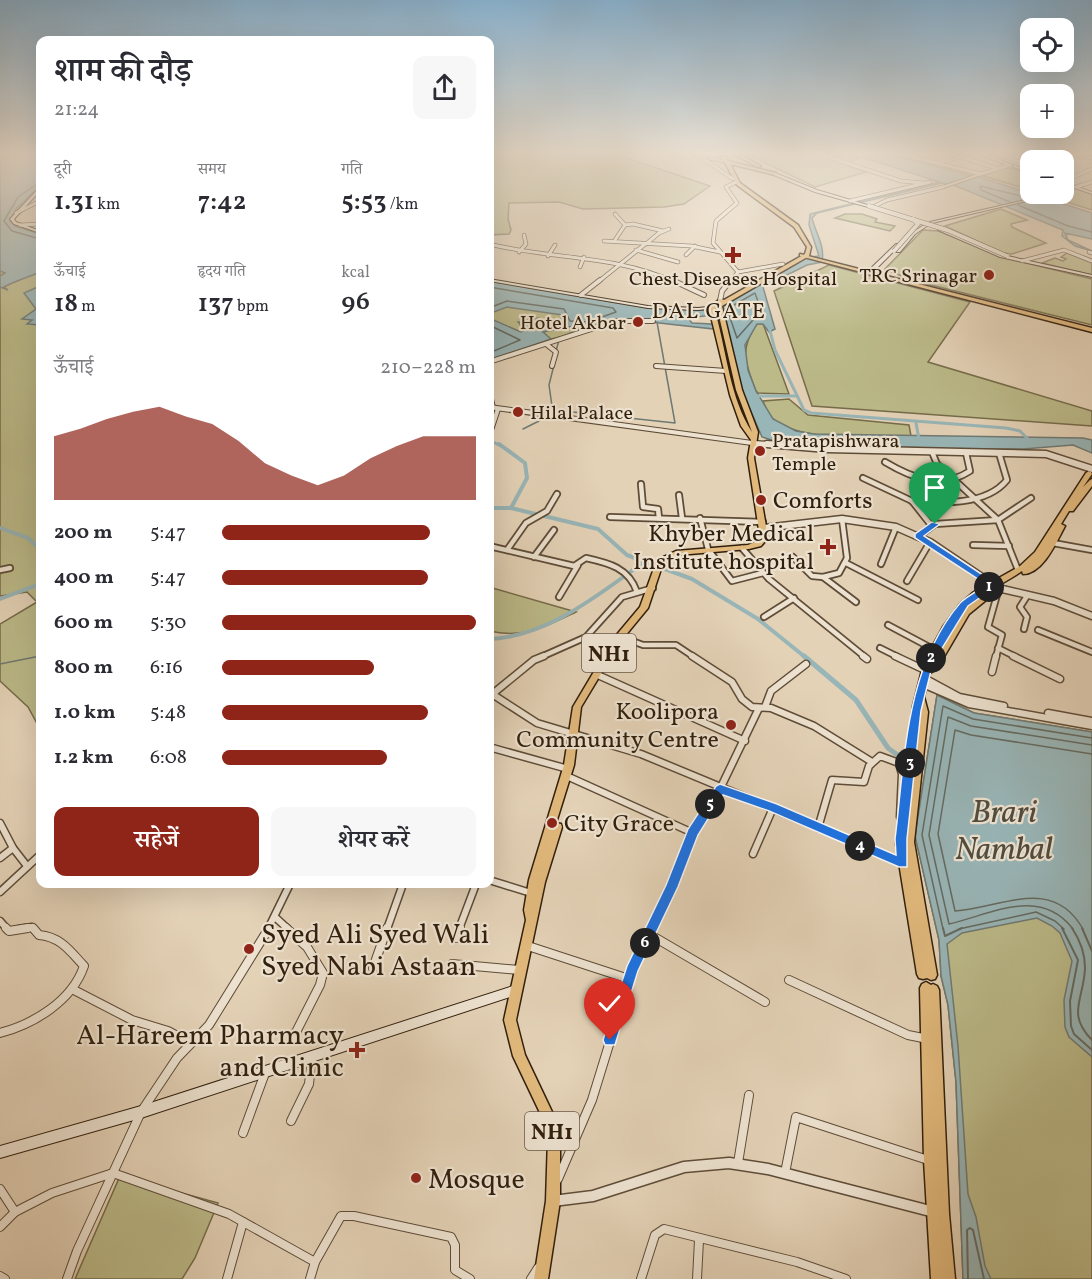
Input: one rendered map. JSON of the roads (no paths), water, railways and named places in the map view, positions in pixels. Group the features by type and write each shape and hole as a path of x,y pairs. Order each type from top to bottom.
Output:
{"main road":[{"path":"16,213 13,221 36,231"},
{"path":"494,281 648,306 716,308 777,269 806,255 809,247 796,226 778,213"},
{"path":"890,213 923,224"},
{"path":"890,213 923,224 936,225 1009,257"},
{"path":"892,213 1009,257 1092,276"},
{"path":"936,225 979,213"},
{"path":"874,272 918,224 913,219"},
{"path":"874,272 923,224"},
{"path":"777,269 783,264 806,255 1092,328"},
{"path":"874,272 1092,328"},
{"path":"716,308 726,371 752,441"},
{"path":"724,347 755,432 752,441 755,487 764,525 762,541 754,546 742,548"},
{"path":"927,975 904,842 921,699 928,663 964,604 1037,565 1053,543 1091,473"},
{"path":"925,678 966,612 1034,559 1043,548 1091,473"},
{"name":"NH1","path":"541,1279 553,1195 552,1128 519,1056 511,1028 511,1012 528,946 531,918 569,770 577,707 617,640 644,608 664,560 708,549 742,548"},
{"name":"NH1","path":"574,730 600,676 624,638 649,607 652,586"},
{"name":"NH1","path":"531,918 529,910 531,892 569,770"},
{"path":"929,989 938,1279"},
{"path":"0,1152 141,1112 516,990"},
{"path":"932,1040 930,1160 948,1279"}],"street":[{"path":"726,213 716,221 713,242 738,272"},
{"path":"615,214 625,225 663,231"},
{"path":"20,225 36,224"},
{"path":"615,240 625,225"},
{"path":"581,296 636,250 669,229"},
{"path":"519,252 525,243 525,235"},
{"path":"604,241 695,246 721,253"},
{"path":"494,245 548,256 585,257 621,262 704,295"},
{"path":"548,256 555,245"},
{"path":"686,255 695,246"},
{"path":"636,250 678,262"},
{"path":"1022,261 1064,250 1092,261"},
{"path":"563,265 568,257"},
{"path":"580,267 585,257"},
{"path":"601,265 605,260"},
{"path":"716,308 722,291 738,272 783,264"},
{"path":"494,360 616,321 653,321"},
{"path":"546,344 556,352 552,366"},
{"path":"656,366 726,371"},
{"path":"494,408 549,417 752,441 778,447 1046,454 1066,459 1091,473"},
{"path":"932,452 937,464 998,520 1018,570"},
{"path":"885,462 919,480 953,478 970,471 966,453"},
{"path":"912,501 975,499 1006,483 999,453"},
{"path":"863,478 912,501 931,525"},
{"path":"641,484 643,507 658,509 659,518"},
{"path":"507,550 526,524 548,510 557,495"},
{"path":"679,495 682,518"},
{"path":"918,536 931,525 998,520 1031,498"},
{"path":"610,517 700,518 764,525 842,519 896,527 930,542 995,588 1060,603 1092,616"},
{"path":"700,518 708,549 732,581 763,573"},
{"path":"793,557 812,576 824,577 839,573 846,563 842,519"},
{"path":"880,564 896,527"},
{"path":"534,557 554,530"},
{"path":"907,581 930,542"},
{"path":"1053,543 1092,550"},
{"path":"973,545 1008,546"},
{"path":"494,547 578,565"},
{"path":"742,548 763,573 867,659"},
{"path":"559,597 584,558 616,566 628,575 637,592"},
{"path":"846,563 918,600"},
{"path":"0,570 10,568"},
{"path":"824,577 856,602"},
{"path":"494,692 534,660 586,637 622,597 652,586"},
{"path":"992,672 1002,634 988,627 997,595 995,588"},
{"path":"1024,629 1027,616 1020,607 1027,596"},
{"path":"764,617 794,598"},
{"path":"888,625 935,651"},
{"path":"1038,630 1092,652"},
{"path":"624,638 643,645 667,643 676,645 732,682 748,705 819,728 872,762"},
{"path":"880,648 969,704 1092,726"},
{"path":"998,648 1060,679"},
{"path":"806,664 771,691 720,789 693,833 629,979 592,1100 553,1195 592,1198 682,1167 720,1162 738,1163 937,1212"},
{"path":"600,676 745,741"},
{"path":"925,678 969,700 1092,721"},
{"path":"494,697 537,723 574,730 641,754 720,789 773,808 907,865"},
{"path":"494,749 569,770 693,833"},
{"path":"818,828 832,780 864,782 872,762 880,756 899,763 902,774 898,837 904,842"},
{"path":"753,854 773,808"},
{"path":"0,824 13,848 27,866"},
{"path":"0,858 13,848"},
{"path":"0,892 36,858"},
{"path":"494,881 531,892"},
{"path":"67,1279 141,1112 169,1068 209,1025 226,1000 275,917 288,888"},
{"path":"373,968 402,888"},
{"path":"456,938 475,888"},
{"path":"275,917 307,947 322,973 320,985 292,1040"},
{"path":"0,921 9,931 32,927 39,935 51,936 62,942 84,966 72,989 42,1016 0,1033"},
{"path":"649,934 765,1002"},
{"path":"528,946 629,979"},
{"path":"452,964 522,970"},
{"path":"789,980 908,1035 932,1040"},
{"path":"72,989 132,1020 168,1031 190,1043"},
{"path":"291,1121 308,1089 312,1057"},
{"path":"243,1133 265,1071"},
{"path":"738,1163 749,1095"},
{"path":"785,1174 793,1122 796,1117 930,1160"},
{"path":"0,1227 15,1212 52,1193 113,1173 229,1214 315,1262"},
{"path":"0,1190 15,1212"},
{"path":"310,1279 315,1262 338,1218 347,1216 451,1238 455,1245 455,1270 470,1279"},
{"path":"227,1279 243,1222"},
{"path":"641,1279 657,1232 664,1229 699,1240 797,1262 846,1279"},
{"path":"697,1279 699,1240"},
{"path":"531,1279 542,1260"},
{"path":"0,1276 5,1279"}],"water":[{"path":"0,213 14,213 10,221 15,226 36,233 36,274 4,287 8,290 0,287 0,276 5,273 0,271"},
{"path":"818,213 812,218 821,245 822,262 807,265 763,287 775,329 769,332 763,324 757,324 745,345 748,370 756,391 773,419 796,431 814,434 1083,438 1092,440 1092,453 1073,445 1023,449 952,449 781,443 762,437 742,391 728,332 721,314 688,318 692,323 712,324 714,329 623,319 587,328 579,325 543,332 551,339 494,358 494,320 521,332 525,330 518,322 530,322 528,320 539,318 547,322 549,319 560,319 563,315 507,307 494,312 494,282 648,308 720,311 722,305 804,258 819,256 809,225 810,214"},
{"path":"1021,213 1092,213 1092,239 1065,233 1068,240 1092,251 1075,246 1062,236 1063,230"},
{"path":"36,288 36,309 24,293"},
{"path":"36,309 36,325 27,324 32,320 22,319"},
{"name":"Brari Nambal","path":"937,695 974,713 1092,732 1092,1057 1069,1037 1065,1027 1064,1000 1072,961 1060,933 1052,926 1037,918 962,933 947,944 958,1046 968,1194 976,1217 985,1266 991,1279 963,1279 956,1082 948,1005 941,976 939,940 915,836"}],"waterway":[{"path":"554,410 675,423 657,322"},
{"path":"769,327 775,350 804,410 811,413 1006,428 1020,431 1029,440"},
{"path":"571,334 585,328"},
{"path":"556,351 559,340"},
{"path":"553,413 549,385 555,361"},
{"path":"755,396 797,396"},
{"path":"523,429 549,416"},
{"path":"916,423 919,439"},
{"path":"494,442 501,446"},
{"path":"499,444 525,463 527,478 511,508"},
{"path":"494,508 511,508"},
{"path":"511,508 598,529 627,555 692,579 758,619 805,657"},
{"path":"0,528 28,538 36,545"},
{"path":"494,638 531,631 571,612 644,562"},
{"path":"0,599 36,586"},
{"path":"804,656 856,700 888,748 911,765"},
{"path":"0,664 36,657"}],"place":[{"name":"Chest Diseases Hospital","path":"733,255"},
{"name":"TRC Srinagar","path":"989,275"},
{"name":"Hotel Akbar","path":"638,322"},
{"name":"Hilal Palace","path":"518,412"},
{"name":"Pratapishwara Temple","path":"760,451"},
{"name":"Comforts","path":"761,500"},
{"name":"Khyber Medical Institute hospital","path":"828,547"},
{"name":"Koolipora Community Centre","path":"731,725"},
{"name":"City Grace","path":"552,823"},
{"name":"Syed Ali Syed Wali Syed Nabi Astaan","path":"249,949"},
{"name":"Al-Hareem Pharmacy and Clinic","path":"357,1050"},
{"name":"Mosque","path":"416,1178"}],"district":[{"name":"DAL GATE","path":"709,310"}]}
